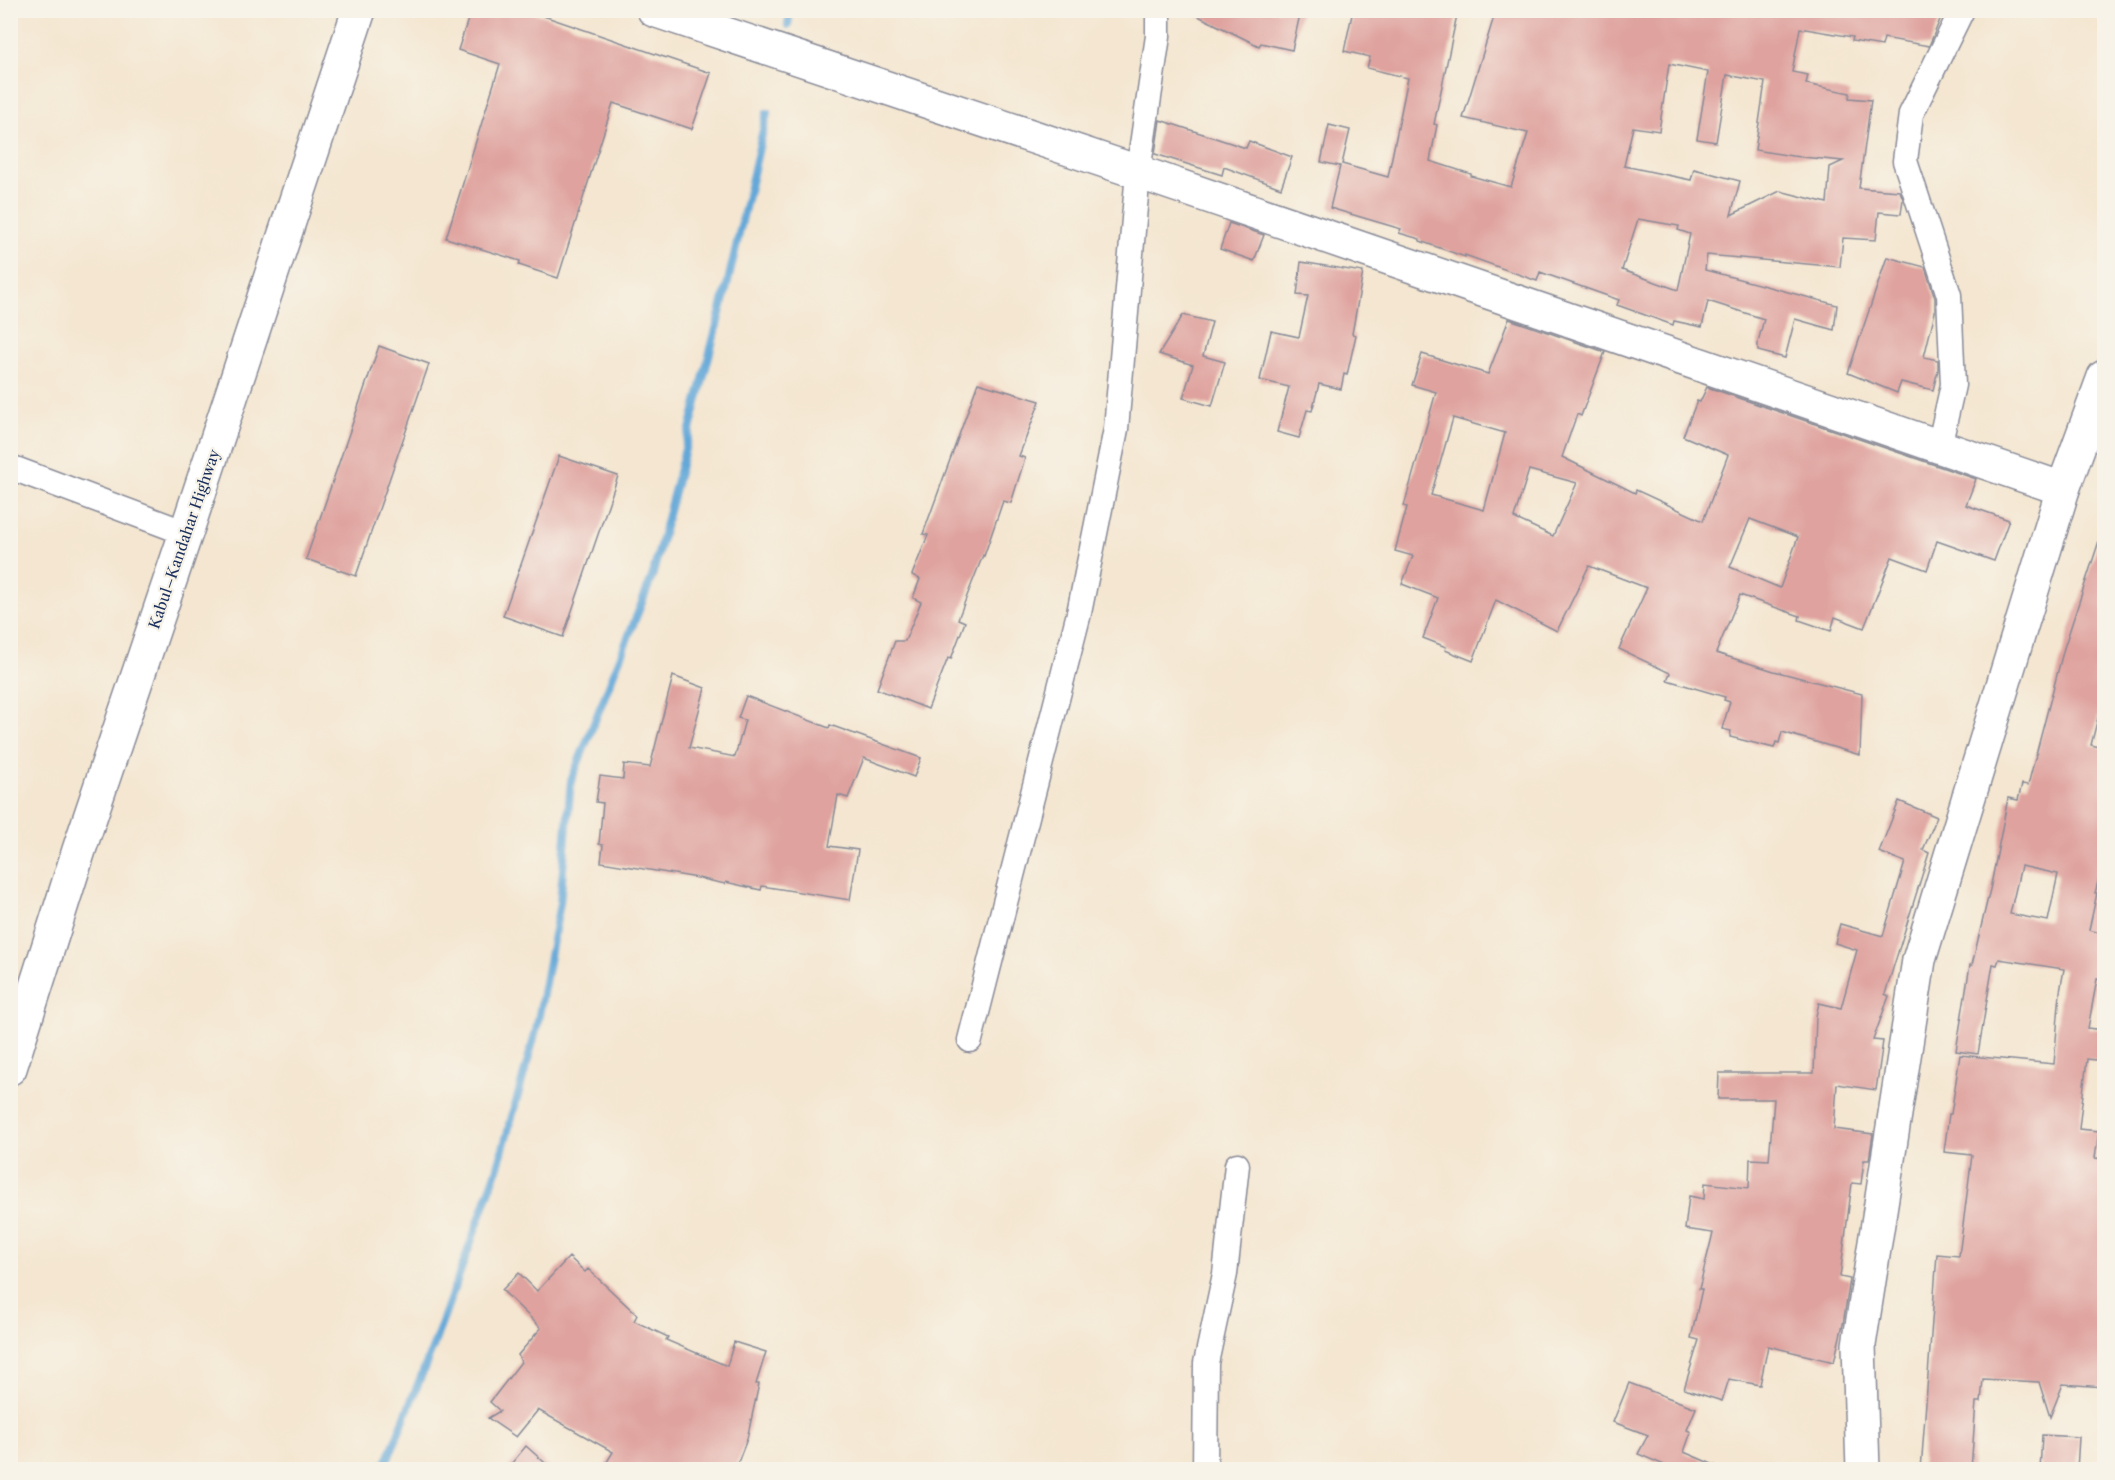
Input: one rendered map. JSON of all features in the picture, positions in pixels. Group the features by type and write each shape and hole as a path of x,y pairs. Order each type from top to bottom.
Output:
{"street":[{"name":"Kabul–Kandahar Highway","path":"10,1068 79,850 359,10"},
{"path":"654,10 1138,172 2063,489"},
{"path":"970,1040 1079,613 1116,429 1138,172 1158,36 1158,10"},
{"path":"1939,447 1953,385 1949,295 1905,161 1911,114 1962,10"},
{"path":"1863,1470 1859,1345 1919,960 2063,489 2104,377"},
{"path":"10,467 186,533"},
{"path":"1205,1470 1206,1363 1225,1274 1237,1165"}],"building":[{"path":"471,10 526,10 711,73 692,129 613,103 558,278 519,265 520,261 446,238 500,64 458,50"},
{"path":"1186,10 1301,10 1292,50 1261,43 1259,46"},
{"path":"1353,10 1458,10 1434,124 1437,125 1430,161 1511,187 1528,133 1463,118 1496,10 1944,10 1929,46 1884,38 1882,46 1852,41 1853,37 1800,28 1792,72 1808,75 1806,84 1850,93 1849,98 1871,100 1859,188 1900,191 1903,199 1901,214 1879,212 1876,240 1843,238 1840,267 1707,255 1705,270 1837,305 1834,330 1795,319 1785,358 1758,351 1764,319 1708,301 1702,327 1674,321 1673,325 1617,305 1619,300 1540,272 1537,281 1399,233 1401,229 1330,208 1340,166 1321,162 1329,125 1350,130 1342,164 1388,177 1408,78 1367,68 1370,57 1344,51","holes":["1669,64 1708,72 1697,139 1716,142 1727,75 1765,82 1755,150 1843,161 1830,167 1827,203 1780,191 1731,215 1740,181 1694,169 1691,180 1624,166 1633,127 1659,131","1638,219 1679,226 1678,230 1690,234 1678,290 1622,270"]},
{"path":"1160,120 1246,148 1249,141 1292,157 1281,188 1224,167 1222,175 1155,154"},
{"path":"1229,223 1264,235 1254,261 1220,249"},
{"path":"1887,257 1925,267 1935,298 1935,312 1924,357 1938,360 1933,390 1901,382 1897,393 1848,373"},
{"path":"1301,262 1363,272 1352,334 1356,335 1347,375 1344,374 1341,389 1319,384 1312,411 1307,410 1299,438 1277,432 1289,387 1260,380 1271,331 1299,337 1308,296 1297,295"},
{"path":"1183,315 1212,322 1203,356 1225,362 1212,406 1183,398 1193,365 1159,354"},
{"path":"1509,319 1605,352 1581,416 1577,414 1562,457 1635,493 1636,490 1703,521 1728,455 1683,436 1697,401 1700,402 1707,387 1976,479 1966,505 2009,520 1994,561 1937,541 1927,570 1892,557 1864,628 1835,617 1831,631 1799,620 1800,616 1740,595 1716,653 1862,694 1860,755 1782,732 1779,743 1776,742 1774,748 1730,737 1731,731 1722,729 1730,702 1724,700 1725,697 1667,680 1670,673 1619,649 1647,588 1589,566 1557,631 1496,600 1473,661 1423,638 1438,598 1402,584 1413,556 1395,551 1407,507 1404,506 1436,392 1412,385 1422,354 1488,374","holes":["1453,418 1505,433 1484,510 1431,495","1529,470 1577,483 1553,536 1514,518","1750,519 1798,537 1780,588 1730,567"]},
{"path":"379,346 429,364 356,576 306,559"},
{"path":"978,383 1040,401 1019,456 1025,458 1011,503 1003,501 984,556 958,619 965,622 928,709 877,689 895,641 905,641 921,602 913,598 920,579 912,575 928,535 923,534"},
{"path":"559,456 618,476 563,637 503,616"},
{"path":"2100,538 2104,539 2104,695 2091,745 2104,748 2104,859 2089,930 2104,934 2104,981 2097,979 2088,1028 2104,1030 2104,1061 2087,1059 2079,1129 2099,1131 2095,1158 2104,1159 2104,1387 2063,1384 2050,1417 2039,1382 1983,1379 1981,1402 1976,1402 1971,1470 1921,1470 1937,1254 1959,1256 1972,1155 1944,1152 1960,1055 2054,1064 2064,969 1999,959 1997,965 1993,964 1978,1054 1956,1051 1970,965 1972,965 1991,885 2008,798 2018,800 2022,784 2028,785 2064,648","holes":["2021,866 2058,874 2048,921 2010,914"]},
{"path":"673,676 705,688 689,748 735,757 745,720 738,718 746,696 829,728 830,725 921,758 914,777 864,758 848,798 838,795 829,846 858,850 850,900 762,886 761,890 726,882 725,884 601,862 603,845 599,844 603,803 596,802 600,776 623,779 624,764 650,767"},
{"path":"1899,801 1937,817 1923,850 1929,853 1885,994 1889,996 1873,1040 1883,1041 1876,1090 1837,1084 1834,1129 1873,1134 1869,1160 1864,1160 1861,1184 1852,1183 1840,1277 1850,1279 1834,1362 1768,1346 1760,1385 1729,1379 1722,1401 1684,1389 1699,1340 1691,1338 1702,1289 1699,1289 1713,1233 1685,1229 1689,1196 1704,1199 1705,1183 1749,1188 1750,1159 1769,1160 1774,1099 1718,1099 1719,1073 1814,1073 1816,1016 1819,1003 1841,1008 1857,950 1835,943 1840,924 1883,936 1905,862 1879,852"},
{"path":"569,1257 585,1272 588,1269 637,1315 634,1321 668,1337 666,1340 727,1366 734,1342 766,1352 756,1384 759,1384 747,1439 735,1470 602,1470 613,1452 538,1410 516,1437 488,1418 500,1411 490,1402 521,1362 518,1355 541,1328 502,1290 519,1273 537,1291"},
{"path":"1629,1383 1696,1408 1687,1430 1691,1432 1684,1452 1719,1467 1718,1470 1676,1470 1638,1454 1648,1435 1613,1422"},
{"path":"2042,1435 2079,1437 2077,1470 2040,1470"},
{"path":"526,1446 553,1470 506,1470"}],"waterway":[{"path":"788,25 790,10"},
{"path":"381,1470 388,1459 434,1344 497,1170 536,1031 560,903 571,781 652,577 727,286 767,113"}]}
